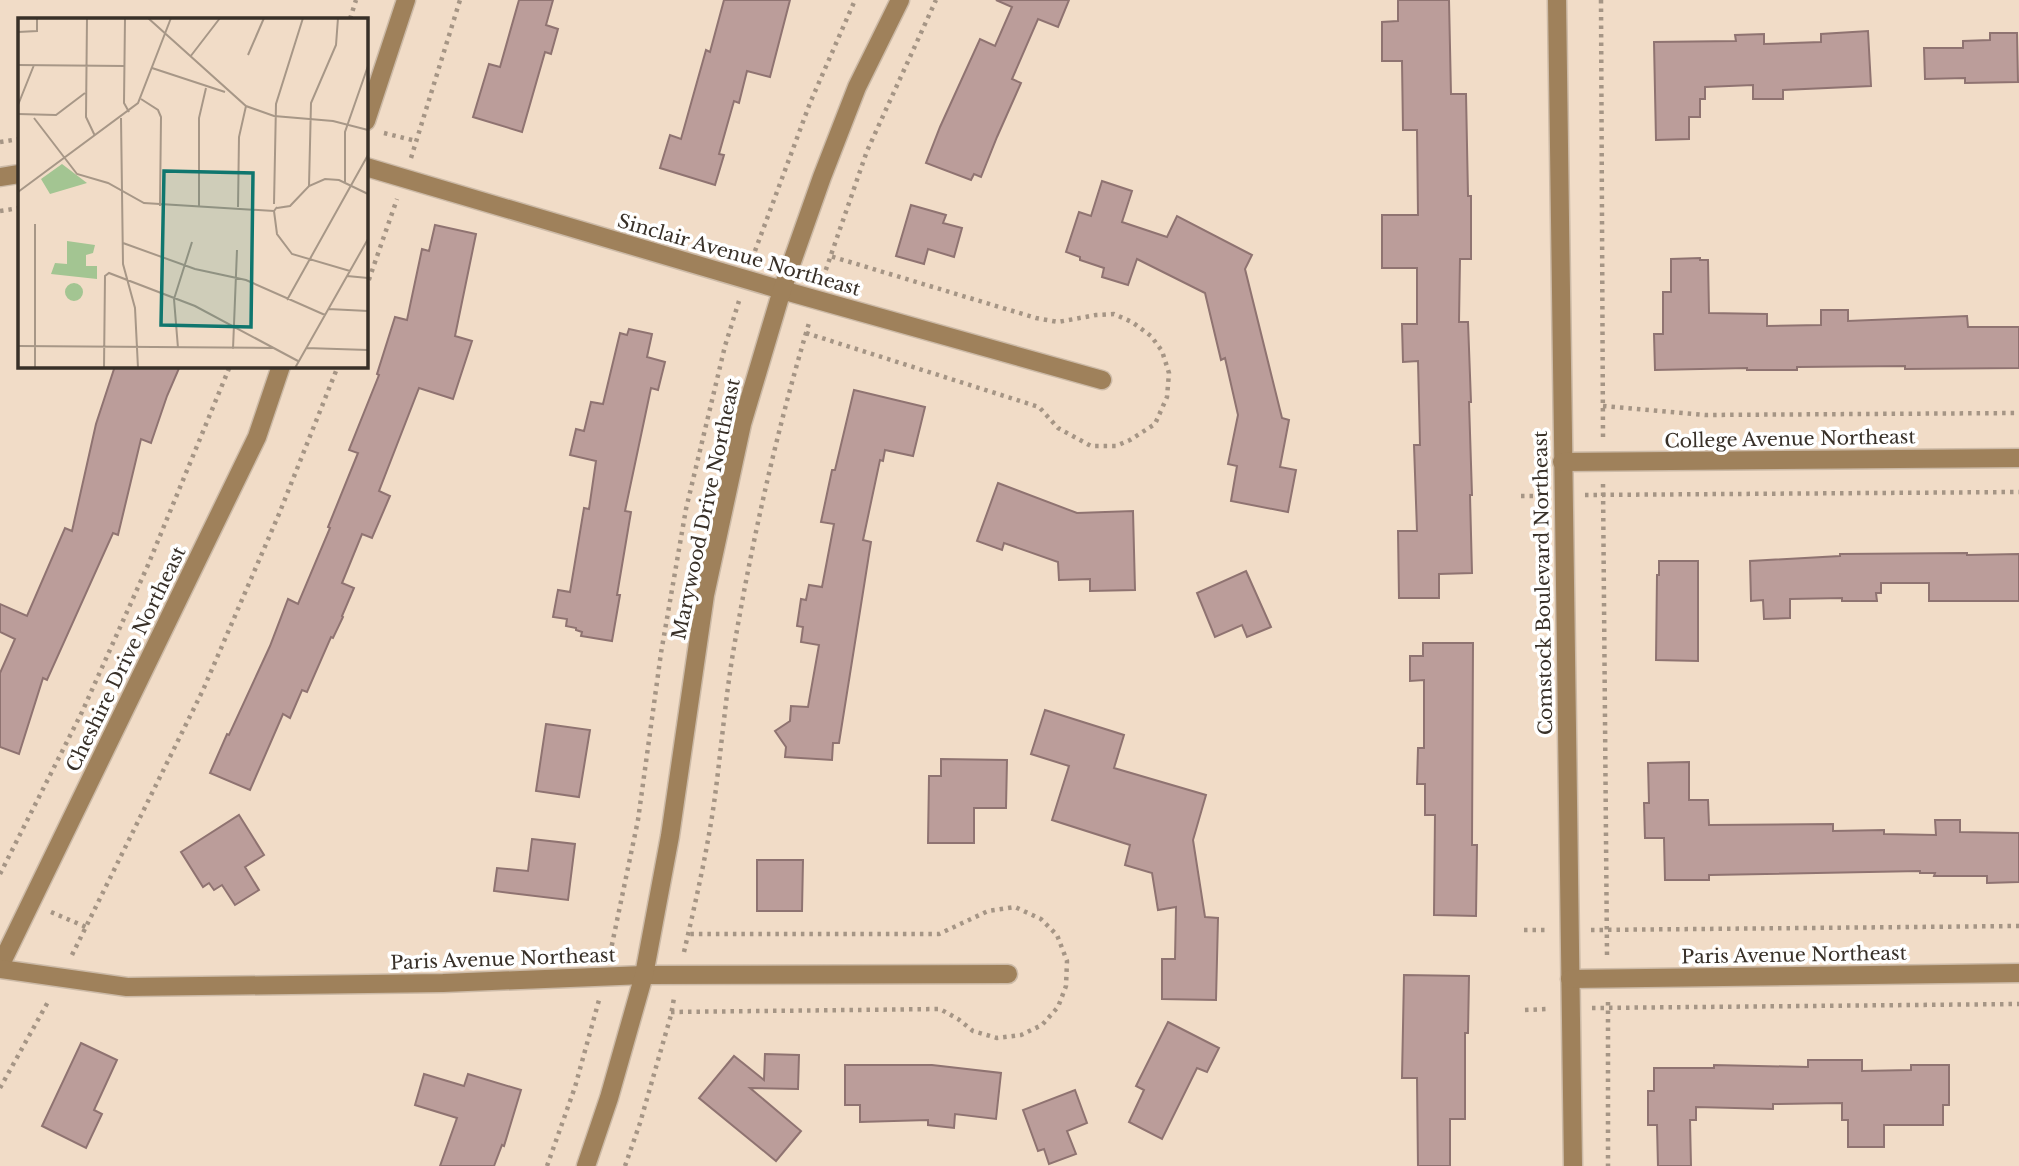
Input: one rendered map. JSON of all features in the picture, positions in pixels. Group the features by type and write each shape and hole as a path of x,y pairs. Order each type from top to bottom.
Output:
{"street":[{"path":"372,126 405,0"},
{"name":"Marywood Drive Northeast","path":"586,1166 609,1098 644,975 670,836 705,595 742,424 782,290 821,177 857,87 900,0"},
{"name":"Comstock Boulevard Northeast","path":"1557,0 1573,1166"},
{"name":"Sinclair Avenue Northeast","path":"368,168 782,290 1102,380"},
{"path":"0,177 18,174"},
{"name":"Cheshire Drive Northeast","path":"0,968 257,437 280,368"},
{"name":"College Avenue Northeast","path":"1562,462 2019,458"},
{"name":"Paris Avenue Northeast","path":"0,968 127,987 443,983 644,975 1008,974"},
{"name":"Paris Avenue Northeast","path":"1570,979 2019,973"}],"path":[{"path":"350,18 356,0"},
{"path":"368,282 460,0"},
{"path":"625,1166 671,1015 712,811 733,657 756,526 788,396 816,299 867,152 936,0"},
{"path":"1601,0 1608,1166"},
{"path":"372,126 416,141"},
{"path":"0,142 18,139"},
{"path":"0,211 18,208"},
{"path":"0,874 88,700 148,565 229,368"},
{"path":"0,1088 61,978 202,690 279,514 337,368"},
{"path":"1603,406 1705,415 2019,413"},
{"path":"1521,496 2019,492"},
{"path":"1524,929 2019,926"},
{"path":"1524,1010 2019,1004"}],"building":[{"path":"519,0 553,0 546,25 558,29 551,54 545,52 522,132 473,117 489,64 500,67"},
{"path":"724,0 790,0 770,77 747,71 739,103 734,101 719,154 724,155 715,185 660,168 670,135 681,139 706,50 710,52"},
{"path":"996,0 1069,0 1058,27 1038,19 1012,79 1021,83 981,177 974,174 971,180 926,163 980,39 995,46 1012,7"},
{"path":"1398,0 1449,0 1451,94 1466,94 1471,259 1460,259 1459,322 1468,322 1472,573 1439,574 1439,598 1399,598 1398,531 1417,531 1414,445 1420,445 1418,361 1403,362 1402,324 1417,324 1417,268 1382,268 1382,215 1418,215 1417,130 1403,130 1402,61 1382,61 1382,22 1398,21"},
{"path":"1868,31 1871,86 1783,90 1783,99 1753,99 1753,85 1705,87 1705,99 1700,99 1700,117 1689,117 1689,139 1656,140 1654,42 1736,41 1735,35 1764,34 1764,44 1821,42 1821,34"},
{"path":"1990,33 2017,33 2018,82 1965,83 1965,78 1925,79 1924,48 1963,48 1963,41 1990,40"},
{"path":"1102,181 1132,191 1122,222 1167,237 1177,216 1252,255 1245,269 1282,418 1289,420 1280,467 1296,470 1288,512 1231,501 1237,466 1228,464 1238,415 1225,358 1221,360 1205,293 1137,259 1128,285 1102,277 1104,268 1066,252 1079,212 1091,216"},
{"path":"911,205 946,215 943,223 962,228 954,257 928,249 924,264 896,256"},
{"path":"435,225 476,234 455,336 472,341 453,399 419,388 379,491 390,496 372,538 362,534 342,583 354,588 343,617 333,638 331,637 307,692 302,690 290,718 283,714 250,790 210,773 270,646 288,599 298,604 330,528 328,527 358,453 349,450 379,375 377,374 395,317 407,320 422,249 429,251"},
{"path":"1671,259 1708,260 1709,313 1767,314 1767,326 1821,325 1821,310 1848,310 1848,321 1967,316 1968,327 2019,327 2019,368 1905,369 1905,366 1797,367 1797,370 1655,370 1654,334 1663,334 1663,292 1671,292"},
{"path":"629,329 652,334 647,357 665,362 658,390 651,388 625,511 631,512 612,641 581,636 582,632 576,628 566,626 567,619 553,617 558,590 570,592 584,508 589,509 596,461 570,455 576,429 584,431 591,402 603,404 620,333 627,335"},
{"path":"114,368 179,368 151,443 141,439 118,535 113,533 47,680 43,678 19,754 0,747 0,673 15,639 0,632 0,604 27,616 65,528 72,531 96,424"},
{"path":"854,390 925,407 913,456 885,450 883,461 880,460 863,540 871,542 839,743 833,743 832,760 785,757 786,747 775,731 790,721 791,706 808,707 819,645 801,642 803,627 797,626 801,599 806,600 809,585 822,587 834,524 821,522"},
{"path":"998,483 1077,513 1133,511 1135,590 1090,591 1090,579 1059,580 1058,562 1004,543 1002,550 977,541"},
{"path":"1840,554 2019,554 2019,601 1929,601 1929,583 1881,583 1881,593 1876,593 1877,601 1842,601 1842,598 1790,599 1790,618 1764,619 1763,600 1751,601 1750,561"},
{"path":"1659,561 1698,561 1698,661 1656,660"},
{"path":"1246,571 1271,627 1247,637 1242,625 1215,637 1197,593"},
{"path":"1423,643 1473,643 1472,845 1477,845 1476,916 1434,915 1435,815 1425,815 1425,784 1417,784 1418,748 1424,748 1424,680 1410,681 1410,656 1423,656"},
{"path":"1045,710 1124,735 1114,768 1206,795 1193,840 1205,917 1218,918 1216,1000 1162,999 1162,959 1175,959 1176,907 1158,910 1152,873 1125,865 1130,845 1052,820 1069,766 1031,754"},
{"path":"546,724 590,730 579,797 536,791"},
{"path":"941,759 1007,760 1006,808 974,808 974,843 928,843 929,776 941,776"},
{"path":"1689,762 1689,800 1708,800 1709,825 1833,824 1833,831 1884,830 1884,834 1936,835 1935,820 1960,820 1960,832 2019,833 2019,882 1987,883 1987,876 1934,876 1935,873 1920,871 1709,875 1709,880 1665,880 1664,838 1645,838 1644,803 1649,803 1648,763"},
{"path":"239,815 264,855 245,867 259,890 235,905 222,885 214,890 209,883 203,887 181,852"},
{"path":"532,839 575,844 568,900 494,891 497,868 528,871"},
{"path":"757,860 803,860 802,911 757,911"},
{"path":"1404,975 1469,976 1468,1033 1465,1033 1465,1119 1450,1119 1450,1166 1418,1166 1417,1078 1402,1078"},
{"path":"1168,1022 1219,1048 1207,1072 1197,1068 1162,1139 1129,1122 1144,1090 1136,1086"},
{"path":"81,1043 117,1060 94,1110 102,1114 86,1148 42,1126"},
{"path":"765,1054 799,1055 798,1089 750,1088 801,1131 776,1161 699,1098 734,1056 764,1080"},
{"path":"1808,1060 1862,1060 1862,1071 1911,1070 1911,1065 1949,1065 1949,1105 1943,1105 1943,1125 1884,1125 1884,1147 1848,1147 1848,1120 1842,1120 1842,1103 1773,1104 1773,1109 1696,1107 1696,1120 1690,1120 1691,1166 1658,1166 1657,1125 1648,1125 1648,1091 1654,1091 1654,1068 1714,1068 1714,1065 1808,1067"},
{"path":"845,1065 932,1065 1001,1073 996,1119 955,1114 954,1128 928,1125 928,1120 860,1122 860,1105 845,1105"},
{"path":"424,1074 464,1086 468,1074 521,1090 504,1146 502,1145 494,1166 440,1166 457,1118 415,1105"},
{"path":"1075,1090 1087,1123 1067,1131 1076,1154 1049,1164 1044,1149 1038,1151 1023,1110"}]}
